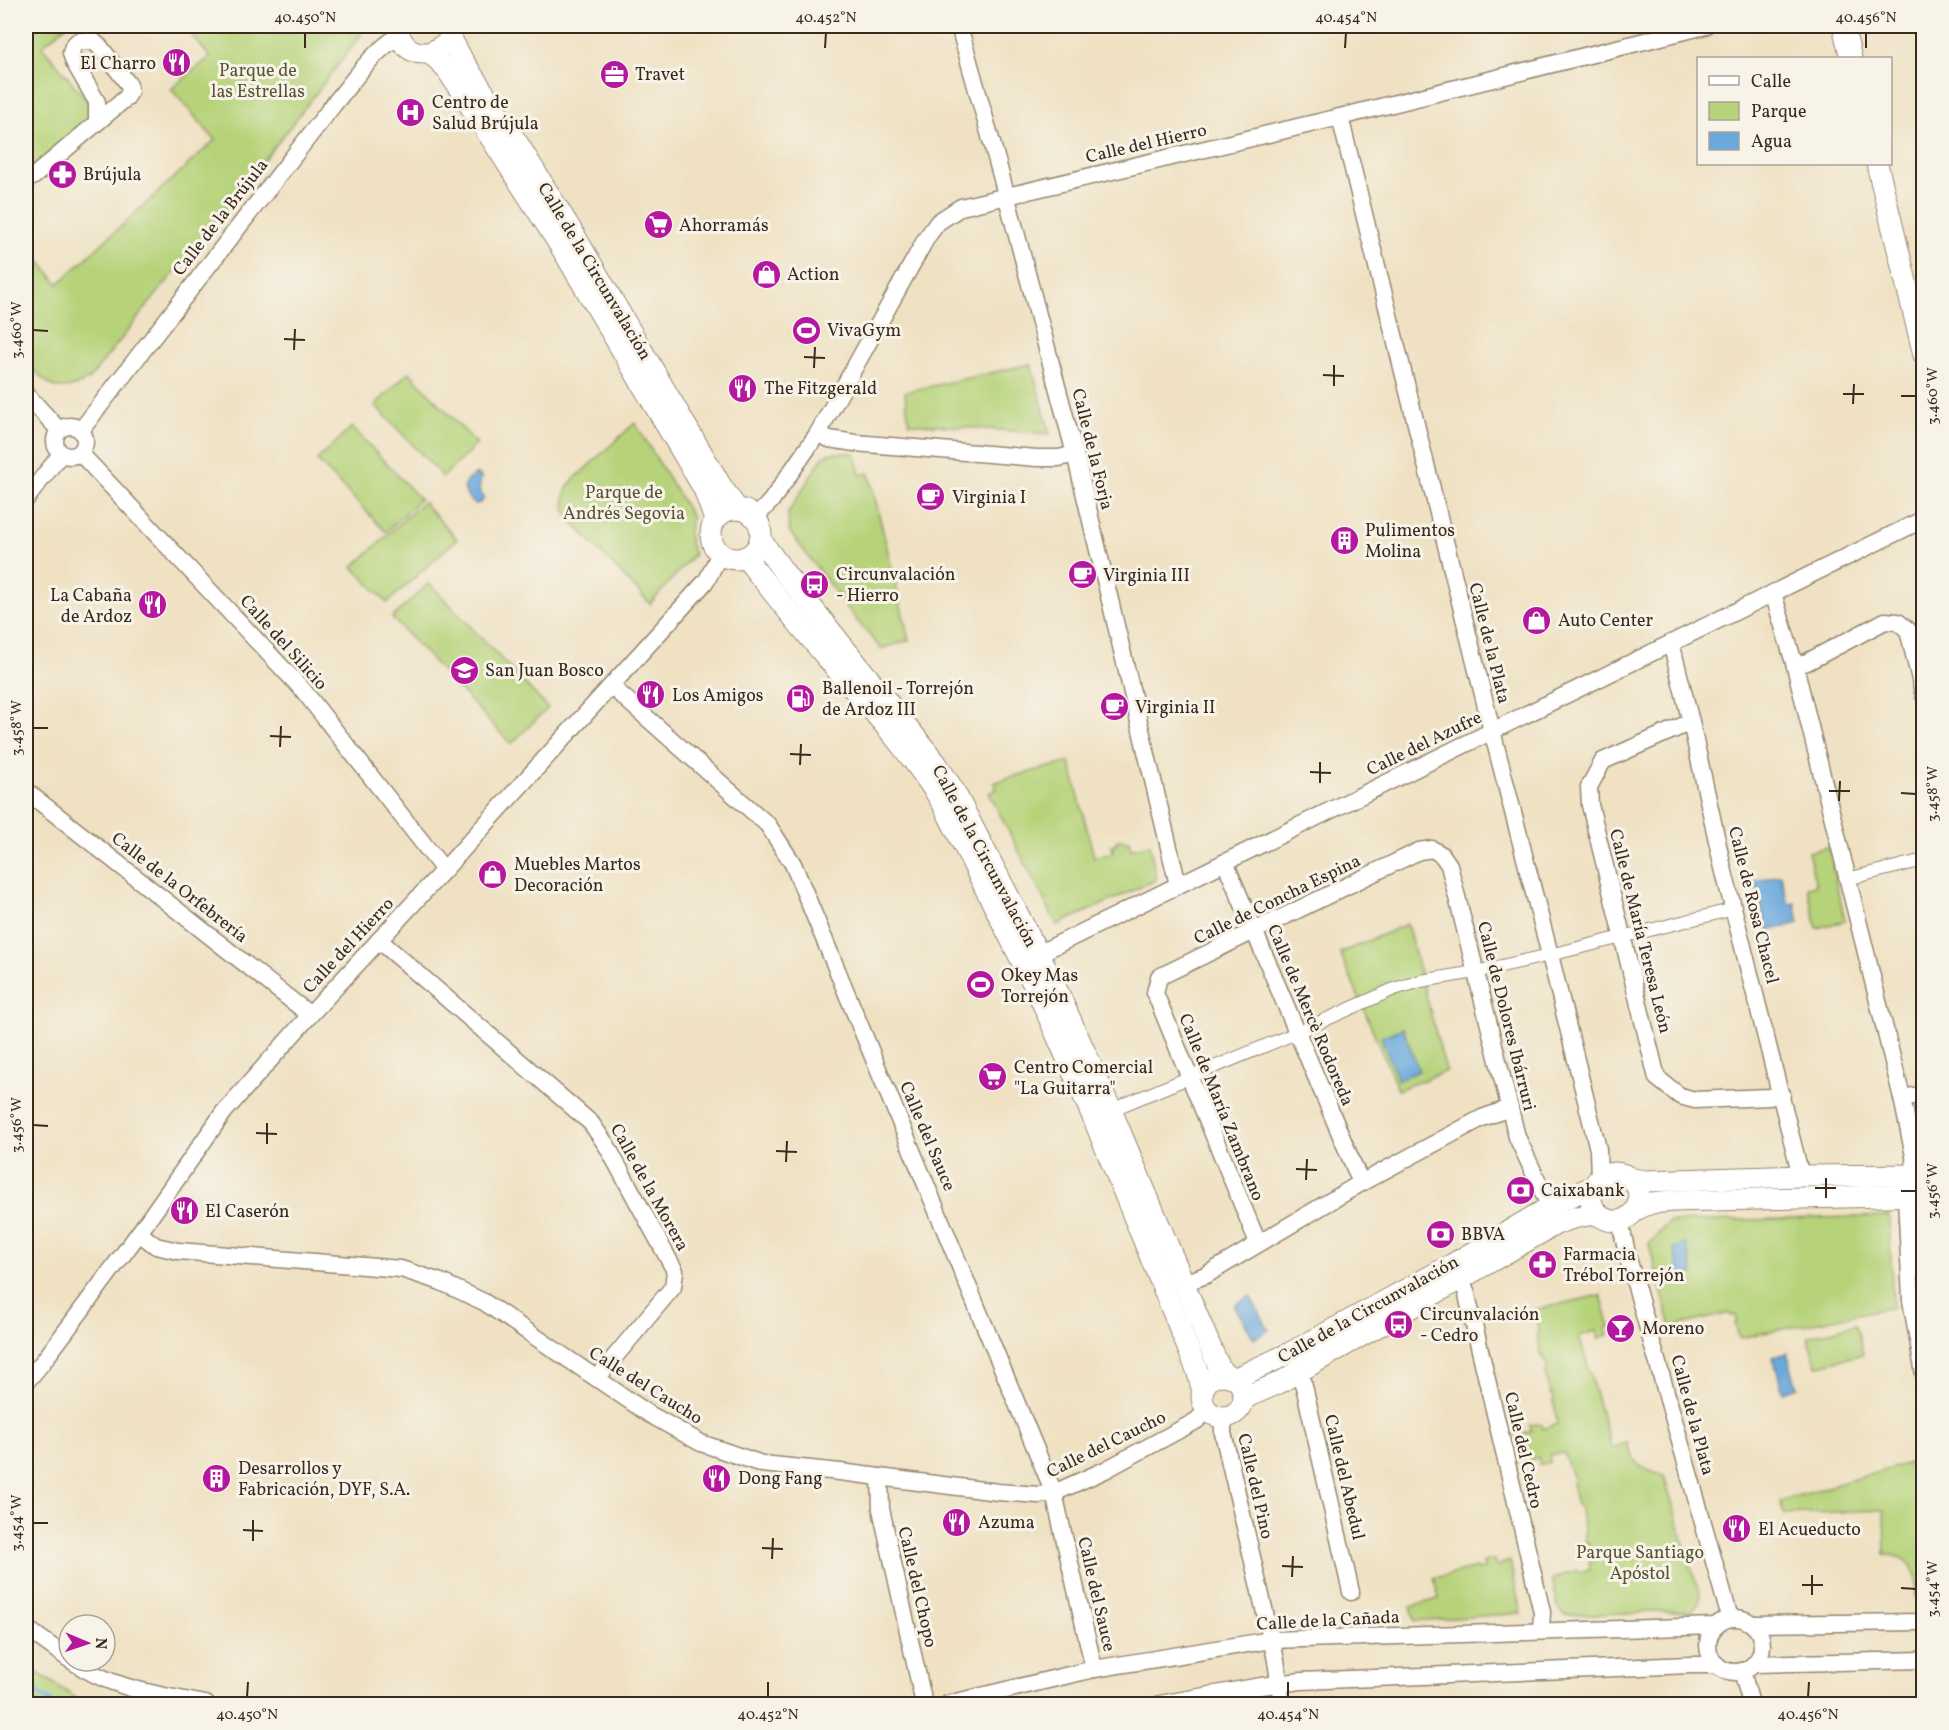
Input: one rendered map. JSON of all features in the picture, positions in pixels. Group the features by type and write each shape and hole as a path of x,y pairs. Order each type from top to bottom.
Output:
{"street":[{"name":"Calle de la Forja","path":"959,26 1007,195 1075,454 1178,885"},
{"name":"Calle del Hierro","path":"746,513 771,501 818,433 915,256 938,222 961,207 1340,117 1705,26"},
{"path":"1843,26 1851,57"},
{"path":"399,31 403,43 413,51 429,53 441,47 449,30"},
{"name":"Calle de la Circunvalación","path":"449,30 463,61 576,238 721,486 746,513"},
{"name":"Calle de la Brújula","path":"81,430 334,104 374,55 399,31"},
{"path":"26,180 34,176 126,98 130,92 129,85 101,48 93,41 78,41 71,53 97,102 98,121"},
{"name":"Calle de la Circunvalación","path":"429,53 448,71 561,247 704,489 715,520"},
{"name":"Calle de la Plata","path":"1340,117 1598,1149 1596,1183"},
{"path":"1877,165 1923,355"},
{"path":"26,394 59,430"},
{"path":"66,426 74,426 81,430 85,437 85,446 80,453 75,456 61,454 56,448 55,437 59,430 66,426"},
{"path":"818,433 829,439 855,443 1037,458 1059,458 1075,454"},
{"name":"Calle del Silicio","path":"80,453 303,690 444,870"},
{"path":"26,499 61,454"},
{"path":"724,512 746,513 761,530 755,550 745,557 733,558 720,553 711,537 715,520 724,512"},
{"name":"Calle del Azufre","path":"1038,954 1923,519"},
{"name":"Calle de la Circunvalación","path":"760,539 945,776 1056,988 1111,1110 1215,1358 1229,1376 1280,1358 1596,1183"},
{"name":"Calle del Hierro","path":"26,1382 139,1233 224,1112 707,580 720,553"},
{"name":"Calle de la Circunvalación","path":"745,557 896,738 943,804 1023,961 1093,1117 1197,1370 1202,1388"},
{"path":"1773,593 1795,666 1919,1175 1801,1176 1645,1182 1616,1173 1607,1174 1596,1183 1591,1196 1593,1206 1605,1219 1628,1215 1651,1203 1673,1201 1915,1196 1911,1300 1923,1374"},
{"path":"1795,666 1885,621 1898,621 1908,630 1923,696"},
{"name":"Calle de Rosa Chacel","path":"1671,643 1734,909 1801,1176"},
{"name":"Calle del Sauce","path":"610,686 768,825 793,864 1054,1493 1094,1670"},
{"name":"Calle de María Teresa León","path":"1691,722 1603,761 1589,787 1590,805 1622,937 1657,1078 1680,1096 1695,1100 1769,1097 1782,1094"},
{"name":"Calle de la Orfebrería","path":"26,791 310,1015"},
{"name":"Calle de Dolores Ibárruri","path":"1419,851 1432,849 1442,855 1449,865 1516,1137 1550,1207"},
{"name":"Calle de Concha Espina","path":"1156,985 1160,977 1419,851"},
{"path":"1847,879 1923,860"},
{"name":"Calle de Mercè Rodoreda","path":"1225,862 1361,1184"},
{"path":"1111,1110 1296,1033 1394,989 1421,981 1475,972 1550,955 1734,909"},
{"name":"Calle de la Morera","path":"379,940 591,1123 607,1146 675,1271 673,1287 597,1378"},
{"name":"Calle de María Zambrano","path":"1156,985 1155,993 1258,1243"},
{"path":"1902,1098 1923,1094"},
{"path":"1184,1283 1206,1275 1361,1184 1482,1118 1510,1108"},
{"path":"1628,1215 1640,1198 1638,1188 1632,1179"},
{"name":"Calle de la Circunvalación","path":"1244,1398 1279,1383 1556,1224 1567,1219 1598,1214"},
{"name":"Calle de la Plata","path":"1628,1215 1628,1258 1719,1582 1729,1609 1723,1622"},
{"name":"Calle del Caucho","path":"139,1233 156,1246 178,1251 401,1269 441,1282 484,1302 649,1414 701,1443 762,1464 1038,1495 1054,1493 1105,1470 1196,1421 1215,1414"},
{"name":"Calle del Cedro","path":"1461,1279 1466,1291 1542,1611 1542,1631"},
{"name":"Calle del Abedul","path":"1298,1372 1304,1386 1351,1592"},
{"path":"1214,1376 1229,1376 1242,1387 1244,1398 1241,1408 1233,1414 1215,1414 1201,1398 1202,1388 1214,1376"},
{"name":"Calle del Pino","path":"1215,1414 1223,1433 1271,1640 1282,1704"},
{"name":"Calle del Chopo","path":"880,1477 881,1509 924,1704"},
{"path":"1718,1665 1708,1646 1709,1638 1723,1622 1746,1620 1759,1631 1762,1640 1760,1657 1748,1668"},
{"name":"Calle de la Cañada","path":"948,1704 1094,1670 1271,1640 1723,1622"},
{"path":"1753,1624 1923,1622"},
{"path":"26,1628 57,1651"},
{"path":"1160,1704 1279,1684 1690,1665 1718,1665 1734,1672 1748,1668 1923,1660"},
{"path":"1748,1668 1751,1704"},
{"path":"92,1673 107,1682 130,1690 206,1704"}],"green space":[{"path":"26,26 66,26 42,46 90,104 93,116 26,173"},
{"name":"Parque de las Estrellas","path":"184,26 362,26 361,35 90,378 69,388 54,386 41,377 26,361 26,274 39,260 58,284 215,140 171,89 210,57"},
{"path":"1031,364 1050,434 909,423 905,392"},
{"path":"409,372 477,444 443,477 375,405"},
{"name":"Parque de Andrés Segovia","path":"635,423 692,517 689,536 694,554 650,604 569,519 564,504 566,490 572,481"},
{"path":"352,427 420,499 386,532 317,460"},
{"path":"830,453 855,453 860,475 869,473 909,640 881,649 789,531 788,513 823,457"},
{"path":"423,502 457,539 387,603 353,567"},
{"path":"429,583 548,708 511,744 392,618"},
{"path":"1070,762 1094,857 1113,853 1112,845 1123,839 1124,842 1129,841 1131,849 1150,844 1156,880 1057,925 989,793 997,789 994,783"},
{"path":"1828,847 1845,921 1817,928 1807,887 1816,885 1808,852"},
{"path":"1407,924 1446,1071 1398,1090 1340,953"},
{"path":"1889,1216 1893,1307 1739,1338 1735,1322 1737,1321 1736,1315 1731,1316 1730,1313 1671,1327 1649,1244 1669,1222"},
{"name":"Parque Santiago Apóstol","path":"1601,1295 1610,1327 1606,1328 1608,1335 1598,1338 1596,1331 1579,1336 1611,1447 1627,1443 1633,1458 1640,1466 1664,1476 1700,1596 1697,1605 1690,1611 1564,1615 1559,1610 1552,1579 1578,1570 1579,1572 1590,1570 1589,1562 1592,1561 1579,1505 1577,1505 1572,1483 1574,1482 1564,1453 1550,1455 1550,1462 1540,1465 1538,1457 1523,1463 1516,1433 1531,1432 1530,1425 1541,1423 1543,1429 1557,1424 1553,1394 1550,1394 1545,1372 1548,1371 1544,1357 1542,1357 1534,1310"},
{"path":"1856,1324 1863,1354 1816,1366 1808,1337"},
{"path":"1923,1459 1923,1598 1916,1599 1915,1573 1909,1563 1896,1556 1885,1554 1884,1510 1784,1514 1780,1501"},
{"path":"1494,1560 1496,1566 1510,1561 1521,1613 1415,1621 1411,1606 1439,1599 1434,1578 1477,1568 1478,1570 1484,1569 1483,1562"},
{"path":"26,1665 85,1704 26,1704"}],"water":[{"path":"478,474 481,477 479,490 484,498 480,503 475,504 467,496 464,488 468,480"},
{"path":"1781,875 1788,904 1795,903 1799,923 1767,931 1755,881"},
{"path":"1403,1028 1419,1071 1398,1080 1381,1037"},
{"path":"1686,1244 1694,1273 1681,1277 1673,1248"},
{"path":"1250,1296 1269,1330 1254,1339 1234,1305"},
{"path":"1787,1353 1797,1387 1783,1392 1773,1357"}],"waterway":[{"path":"26,1685 54,1704"}],"place":[{"name":"El Charro","path":"177,63"},
{"name":"Travet","path":"614,74"},
{"name":"Centro de Salud Brújula","path":"411,112"},
{"name":"Brújula","path":"62,174"},
{"name":"Ahorramás","path":"658,225"},
{"name":"Action","path":"766,274"},
{"name":"VivaGym","path":"806,330"},
{"name":"The Fitzgerald","path":"743,388"},
{"name":"Virginia I","path":"931,497"},
{"name":"Pulimentos Molina","path":"1344,540"},
{"name":"Virginia III","path":"1082,575"},
{"name":"Circunvalación - Hierro","path":"815,584"},
{"name":"La Cabaña de Ardoz","path":"153,605"},
{"name":"Auto Center","path":"1537,620"},
{"name":"San Juan Bosco","path":"464,670"},
{"name":"Los Amigos","path":"651,695"},
{"name":"Ballenoil - Torrejón de Ardoz III","path":"801,698"},
{"name":"Virginia II","path":"1114,707"},
{"name":"Muebles Martos Decoración","path":"493,874"},
{"name":"Okey Mas Torrejón","path":"980,985"},
{"name":"Centro Comercial \"La Guitarra\"","path":"993,1077"},
{"name":"Caixabank","path":"1520,1190"},
{"name":"El Caserón","path":"184,1211"},
{"name":"BBVA","path":"1440,1234"},
{"name":"Farmacia Trébol Torrejón","path":"1542,1264"},
{"name":"Circunvalación - Cedro","path":"1399,1324"},
{"name":"Moreno","path":"1621,1328"},
{"name":"Desarrollos y Fabricación, DYF, S.A.","path":"217,1478"},
{"name":"Dong Fang","path":"717,1478"},
{"name":"Azuma","path":"957,1522"},
{"name":"El Acueducto","path":"1737,1529"}]}
